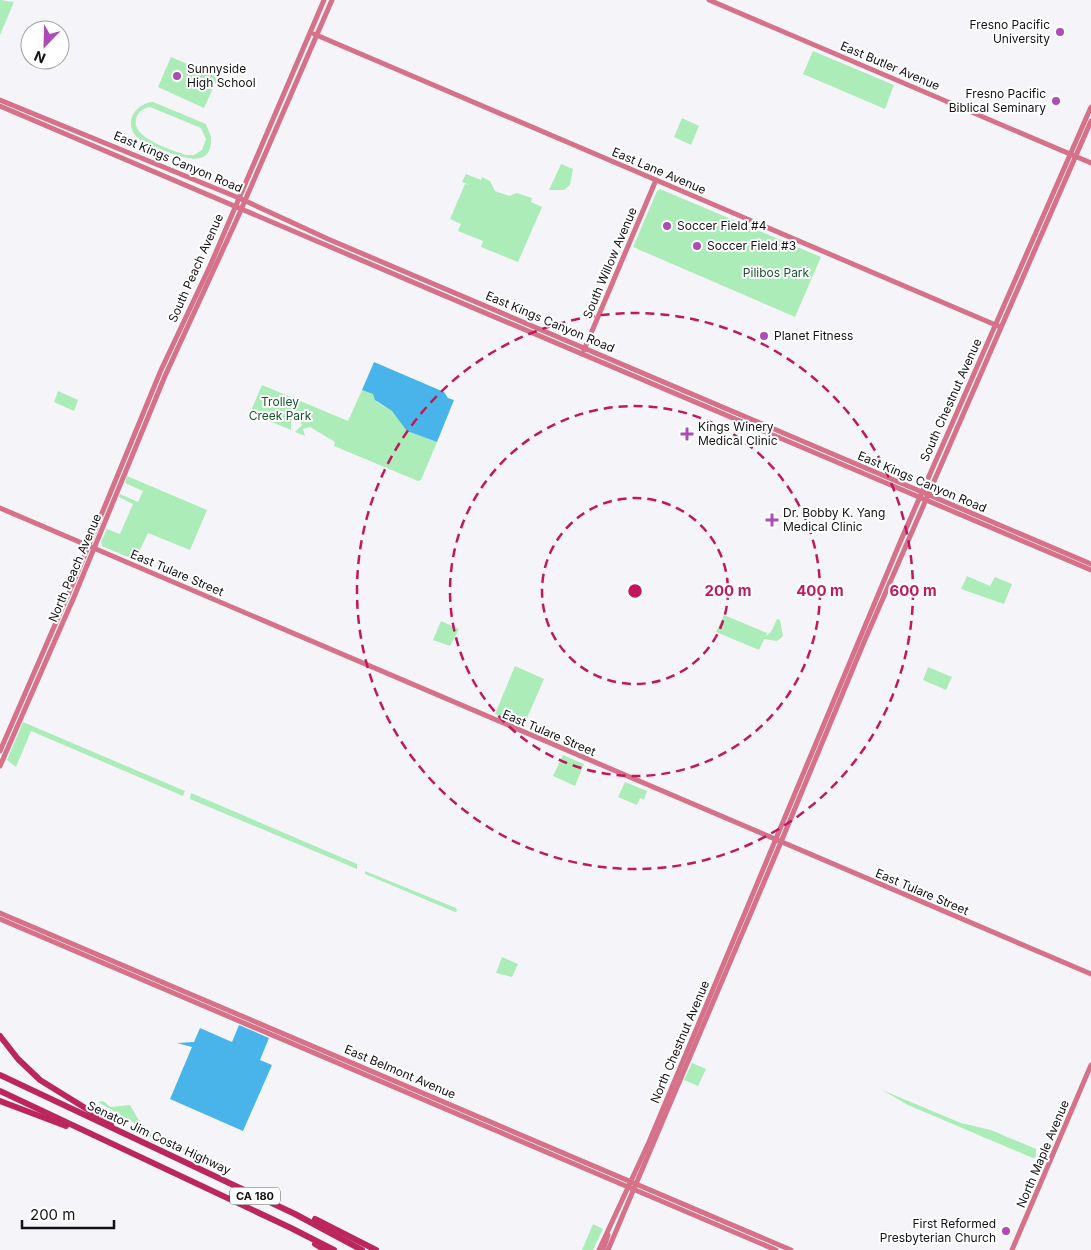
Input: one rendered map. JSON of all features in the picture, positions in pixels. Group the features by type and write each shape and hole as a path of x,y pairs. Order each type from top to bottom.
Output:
{"highway":[{"path":"0,1036 18,1059 40,1080 147,1145"},
{"name":"Senator Jim Costa Highway","path":"0,1075 314,1223 362,1250"},
{"name":"Senator Jim Costa Highway","path":"0,1091 239,1203 334,1250"},
{"path":"0,1101 141,1157"},
{"path":"267,1201 339,1230 376,1250"},
{"path":"239,1203 325,1250"}],"main road":[{"name":"South Peach Avenue","path":"91,547 160,370 210,266 324,0"},
{"name":"South Peach Avenue","path":"165,376 271,142 326,14 330,0"},
{"name":"East Butler Avenue","path":"709,0 1091,163"},
{"name":"East Lane Avenue","path":"310,32 998,326"},
{"path":"286,105 284,101 294,78 296,65"},
{"name":"East Kings Canyon Road","path":"0,100 239,198 925,502 1091,570"},
{"path":"271,142 273,128 282,108 280,102"},
{"name":"East Kings Canyon Road","path":"0,106 1091,564"},
{"name":"South Chestnut Avenue","path":"779,841 886,584 919,499 950,428 998,326 1014,297 1091,107"},
{"name":"South Chestnut Avenue","path":"886,584 946,454 1019,271 1072,155 1091,121"},
{"name":"South Willow Avenue","path":"583,351 656,180"},
{"path":"204,292 210,266"},
{"path":"1014,297 1013,294 1021,275 1019,271"},
{"path":"191,320 190,316 201,285"},
{"path":"174,358 173,353 182,326"},
{"name":"North Peach Avenue","path":"0,751 165,376"},
{"path":"946,454 945,448 951,433 950,428"},
{"name":"East Tulare Street","path":"0,508 1091,974"},
{"name":"North Peach Avenue","path":"1,765 91,547"},
{"path":"29,701 28,696 35,678 34,673"},
{"path":"1,765 6,739"},
{"name":"North Chestnut Avenue","path":"599,1250 758,883 779,841"},
{"name":"North Chestnut Avenue","path":"608,1250 754,907 779,841"},
{"path":"754,907 754,900 760,886 758,883"},
{"name":"East Belmont Avenue","path":"0,913 636,1187 776,1250"},
{"name":"East Belmont Avenue","path":"0,919 629,1184"},
{"name":"North Maple Avenue","path":"1012,1250 1091,1065"},
{"name":"East Belmont Avenue","path":"636,1187 791,1250"},
{"path":"603,1250 610,1227"}],"green space":[{"path":"0,0 14,2 0,35"},
{"path":"813,51 894,85 885,109 803,74"},
{"path":"171,57 218,77 204,108 158,87"},
{"path":"153,102 206,124 211,139 210,149 206,155 193,159 185,158 169,153 138,138 132,129 132,118 137,109","holes":["150,107 201,128 206,139 202,150 194,155 186,155 146,137 136,126 136,119 142,110"]},
{"path":"682,118 699,126 691,145 674,137"},
{"path":"561,164 573,169 570,185 564,190 549,190"},
{"path":"466,174 481,180 482,177 490,181 495,191 509,196 517,193 532,198 531,202 542,207 518,262 481,247 483,241 458,231 461,224 450,219 465,184 470,185 462,182"},
{"name":"Pilibos Park","path":"660,189 821,257 795,317 633,247 657,191"},
{"name":"Trolley Creek Park","path":"262,385 348,421 362,390 374,394 377,402 392,411 410,432 437,442 421,480 418,481 334,446 335,442 310,427 303,429 305,436 295,432 302,425 298,418 291,420 291,430 250,413"},
{"path":"58,391 78,400 74,411 54,402"},
{"path":"127,476 207,510 190,550 148,533 135,560 102,546 101,542 107,529 120,534 133,504 119,497 120,494 138,502 143,491 125,483"},
{"path":"967,576 990,586 995,577 1012,584 1004,604 961,589"},
{"path":"724,615 767,633 766,636 771,632 777,619 780,620 783,636 777,641 764,639 759,650 716,632"},
{"path":"441,621 459,629 450,646 433,640"},
{"path":"515,666 544,679 523,727 495,714"},
{"path":"928,667 952,677 946,690 923,680"},
{"path":"23,722 185,791 183,796 31,731 16,767 7,760"},
{"path":"563,755 584,764 575,786 553,776"},
{"path":"625,782 647,791 644,800 640,798 637,805 618,797"},
{"path":"191,793 357,864 357,869 190,799"},
{"path":"365,871 456,908 457,911 455,912 365,874"},
{"path":"502,957 518,964 512,977 496,973"},
{"path":"692,1063 706,1069 698,1086 684,1080"},
{"path":"882,1090 961,1123 991,1130 1036,1149 1036,1157 1033,1158 908,1105"},
{"path":"103,1101 111,1107 130,1105 138,1119 152,1135 228,1167 227,1170 150,1137 143,1128 98,1102"},
{"path":"593,1224 603,1229 593,1250 582,1250"}],"water":[{"path":"374,362 444,392 448,398 454,400 437,442 407,431 392,411 375,400 373,394 362,390"},
{"path":"239,1025 269,1038 260,1060 272,1065 243,1131 170,1099 192,1047 177,1043 194,1042 200,1028 232,1042"}],"place":[{"name":"Fresno Pacific University","path":"1060,32"},
{"name":"Sunnyside High School","path":"177,76"},
{"name":"Fresno Pacific Biblical Seminary","path":"1056,101"},
{"name":"Soccer Field #4","path":"667,226"},
{"name":"Soccer Field #3","path":"697,246"},
{"name":"Planet Fitness","path":"764,336"},
{"name":"Kings Winery Medical Clinic","path":"687,434"},
{"name":"Dr. Bobby K. Yang Medical Clinic","path":"772,520"},
{"name":"First Reformed Presbyterian Church","path":"1006,1231"}]}
